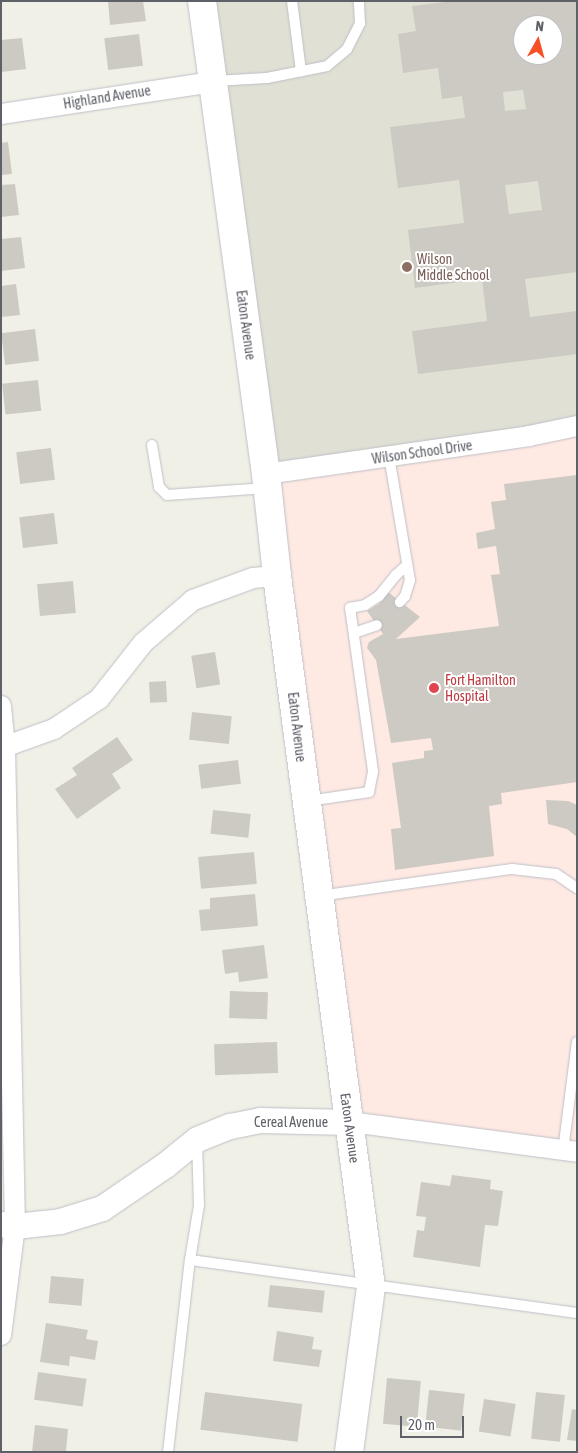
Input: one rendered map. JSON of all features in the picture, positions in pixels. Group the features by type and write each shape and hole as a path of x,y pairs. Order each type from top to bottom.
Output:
{"main road":[{"name":"Eaton Avenue","path":"202,1 267,481 277,576 371,1287 349,1452"}],"street":[{"name":"Highland Avenue","path":"1,114 213,82"},
{"name":"Wilson School Drive","path":"267,481 389,456 529,436 577,426"},
{"path":"3,748 54,729 99,699 143,643 193,600 254,578 277,576"},
{"path":"1,706 8,1225 1,1335"},
{"name":"Cereal Avenue","path":"8,1225 60,1221 102,1208 165,1165 197,1139 230,1126 260,1120 350,1122 570,1152"}],"lane":[{"path":"292,1 301,71"},
{"path":"213,82 267,78 327,66 347,49 360,23 359,1"},
{"path":"152,445 159,487 167,495 267,481"},
{"path":"389,456 410,580 405,596 400,602"},
{"path":"307,801 369,792 373,771 350,608 365,605 379,596 396,574 407,565"},
{"path":"354,633 377,625"},
{"path":"320,896 512,869 556,874 577,888"},
{"path":"570,1152 577,1042"},
{"path":"168,1452 190,1260 199,1206 197,1139"},
{"path":"190,1260 371,1287 577,1314"}],"shaded area":[{"name":"Wilson Middle School","path":"202,1 577,1 577,426 266,474"},
{"name":"Fort Hamilton Hospital","path":"577,426 577,1152 350,1122 266,474"}],"building":[{"path":"108,1 143,1 146,21 110,25"},
{"name":"Wilson Middle School","path":"454,1 577,1 577,272 525,279 530,317 577,311 577,354 418,374 412,331 487,321 482,279 415,288 408,230 464,223 459,180 398,188 390,127 465,118 462,96 442,99 438,68 403,73 398,34 416,31 412,6","holes":["523,90 526,109 505,111 503,92","538,181 542,210 509,214 505,185"]},
{"path":"139,34 143,66 108,70 104,38"},
{"path":"22,38 26,69 1,72 1,40"},
{"path":"8,142 12,174 1,175 1,143"},
{"path":"15,184 19,215 1,217 1,185"},
{"path":"21,237 25,268 1,271 1,239"},
{"path":"16,284 20,315 1,317 1,286"},
{"path":"35,329 39,361 5,365 1,333"},
{"path":"38,380 41,411 5,415 2,384"},
{"path":"51,448 55,480 20,484 16,452"},
{"path":"577,475 577,782 501,793 502,804 489,806 494,856 395,870 391,829 401,828 392,763 424,758 424,751 433,750 431,738 391,743 376,660 367,648 369,642 383,634 367,611 379,604 388,592 420,617 396,639 499,626 491,575 500,574 496,546 478,549 476,533 495,529 491,502 506,500 504,484"},
{"path":"54,513 58,544 23,548 19,517"},
{"path":"73,581 76,613 40,616 37,584"},
{"path":"215,652 220,685 196,688 191,656"},
{"path":"166,681 167,702 150,703 149,682"},
{"path":"192,712 232,716 229,744 189,740"},
{"path":"117,737 133,760 112,774 121,788 77,819 55,789 77,775 72,768"},
{"path":"238,760 241,784 201,789 198,765"},
{"path":"546,800 568,801 577,805 577,837 567,829 548,824"},
{"path":"213,810 251,814 248,838 210,834"},
{"path":"254,852 257,884 201,889 198,857"},
{"path":"255,894 258,926 201,931 199,910 210,909 210,898"},
{"path":"264,945 268,978 239,982 238,972 225,974 222,950"},
{"path":"230,991 268,992 267,1019 229,1018"},
{"path":"277,1042 278,1073 215,1075 214,1044"},
{"path":"452,1175 491,1180 490,1189 503,1191 498,1226 485,1225 480,1267 413,1257 417,1230 424,1231 426,1217 416,1216 421,1182 450,1186"},
{"path":"51,1276 84,1279 82,1306 49,1303"},
{"path":"270,1285 325,1291 322,1313 268,1307"},
{"path":"46,1323 88,1330 86,1339 98,1341 95,1360 70,1356 69,1366 40,1362"},
{"path":"277,1331 314,1337 312,1349 322,1350 319,1367 273,1361"},
{"path":"38,1372 87,1379 83,1407 34,1400"},
{"path":"387,1378 421,1381 417,1427 383,1424"},
{"path":"429,1390 465,1394 461,1431 425,1427"},
{"path":"205,1392 302,1404 298,1442 200,1430"},
{"path":"536,1392 565,1395 560,1442 531,1439"},
{"path":"484,1399 516,1404 510,1437 479,1432"},
{"path":"572,1409 577,1410 577,1441 567,1440"},
{"path":"35,1425 68,1429 66,1452 32,1452"}],"place":[{"name":"Wilson Middle School","path":"407,267"},
{"name":"Fort Hamilton Hospital","path":"434,688"}]}
